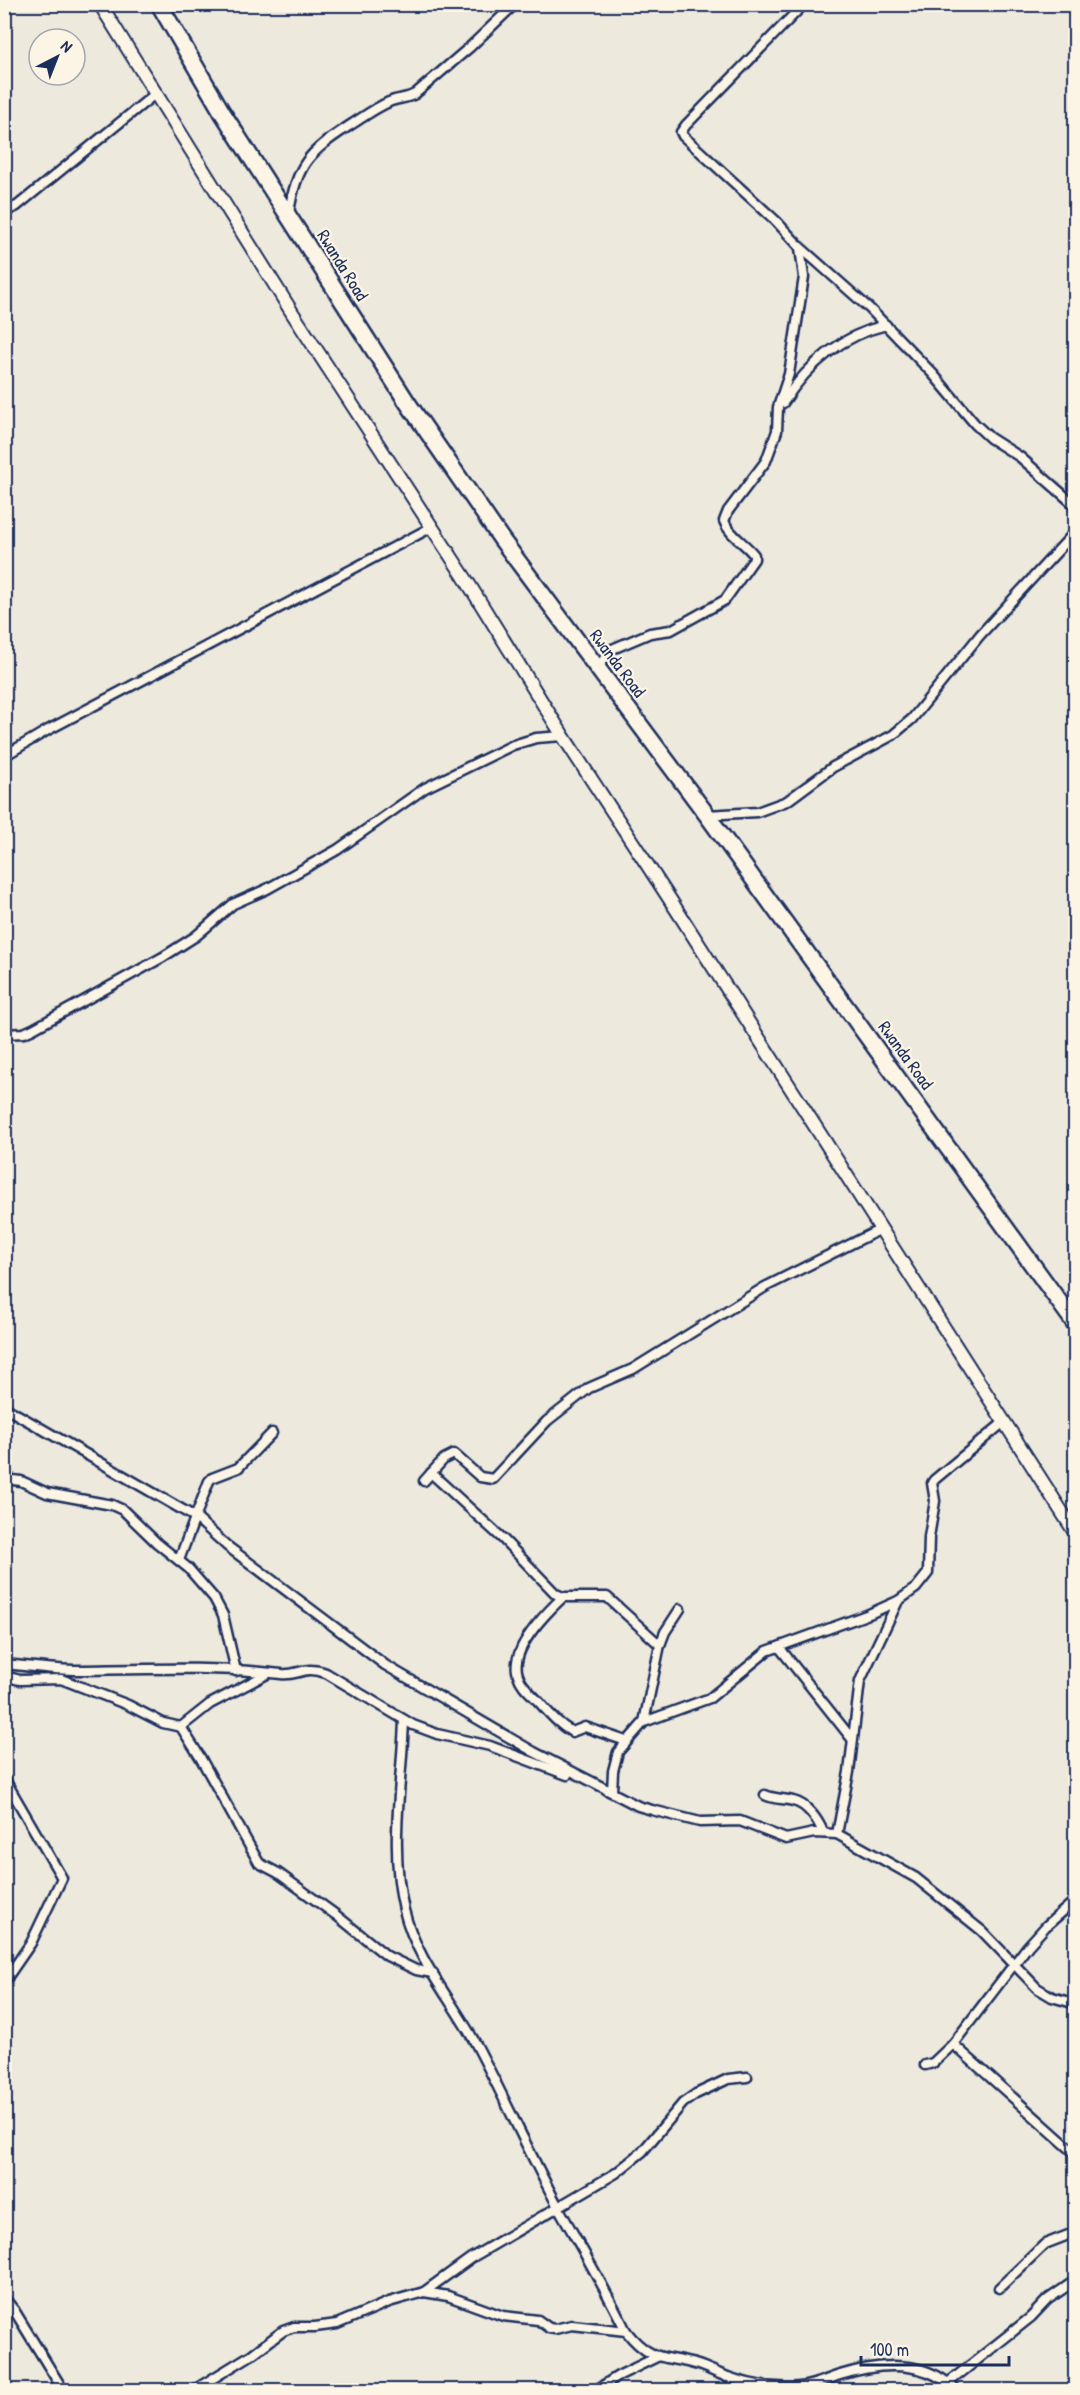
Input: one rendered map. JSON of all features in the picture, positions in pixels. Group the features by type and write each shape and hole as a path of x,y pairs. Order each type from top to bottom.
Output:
{"highway":[{"name":"Rwanda Road","path":"159,4 222,112 413,411 502,540 708,815 1076,1325"}],"street":[{"path":"100,4 293,314 1076,1534"},
{"path":"289,214 292,190 302,167 317,148 390,101 408,98 415,94 470,47 515,4"},
{"path":"804,4 681,132 776,221 800,247 886,325 933,374 975,424 990,438 1020,457 1048,484 1076,506"},
{"path":"4,212 17,206 155,94"},
{"path":"598,668 610,650 650,633 671,630 728,597 755,557 727,528 725,518 766,461 777,431 778,411 789,374 804,277 800,247"},
{"path":"778,411 798,380 824,355 850,338 886,325"},
{"path":"4,756 48,730 432,528"},
{"path":"708,815 757,812 787,801 833,766 893,735 912,719 980,635 1076,531"},
{"path":"4,1034 24,1033 33,1029 122,981 196,936 233,904 267,889 337,850 425,788 513,745 536,738 563,736"},
{"path":"424,1481 449,1455 454,1454 480,1477 493,1479 546,1421 589,1388 633,1369 765,1287 881,1229"},
{"path":"4,1407 195,1517 227,1546 385,1665 534,1752 638,1806 688,1820 740,1821 786,1839 823,1832 837,1834 916,1878 982,1931 1037,1988 1052,1997 1076,2004"},
{"path":"608,1790 615,1760 626,1741 644,1722 710,1698 728,1686 759,1655 869,1614 898,1601 916,1588 928,1573 929,1538 935,1501 932,1483 1004,1422"},
{"path":"179,1560 209,1481 238,1468 272,1433"},
{"path":"431,1473 502,1538 550,1589 562,1597 607,1598 660,1645"},
{"path":"4,1479 21,1481 47,1493 118,1507 129,1515 157,1543 179,1560 208,1592 223,1615 236,1671"},
{"path":"562,1597 527,1638 518,1657 517,1674 524,1686 560,1726 573,1732 585,1726 626,1741"},
{"path":"837,1834 849,1772 860,1681 898,1601"},
{"path":"644,1722 660,1645 665,1632 680,1609"},
{"path":"779,1647 852,1739"},
{"path":"4,1664 79,1670 221,1669 289,1674 306,1669 326,1673 404,1720 437,1734 472,1741 608,1790"},
{"path":"181,1727 210,1704 272,1672"},
{"path":"4,1676 20,1680 61,1678 128,1705 164,1723 181,1727 259,1863 278,1873 336,1915 387,1956 416,1970 433,1973"},
{"path":"404,1720 403,1757 398,1795 398,1866 404,1911 418,1949 477,2045 559,2207 586,2252 626,2331 635,2343 657,2357 700,2366 753,2384 801,2389 861,2369 890,2366 919,2368 948,2383 956,2391"},
{"path":"4,1778 62,1878 31,1943 4,1982"},
{"path":"765,1795 778,1800 792,1800 803,1805 813,1815 823,1832"},
{"path":"925,2065 933,2063 953,2044 1046,1926 1076,1900"},
{"path":"953,2044 1076,2154"},
{"path":"194,2391 251,2355 283,2331 294,2327 337,2324 388,2302 424,2292 471,2258 600,2184 629,2164 689,2099 716,2084 747,2077"},
{"path":"999,2288 1045,2244 1076,2232"},
{"path":"948,2383 1031,2317 1047,2300 1076,2280"},
{"path":"424,2292 448,2296 503,2316 532,2318 549,2328 572,2325 626,2331"},
{"path":"4,2298 14,2310 63,2391"},
{"path":"596,2391 618,2376 657,2357"}]}
